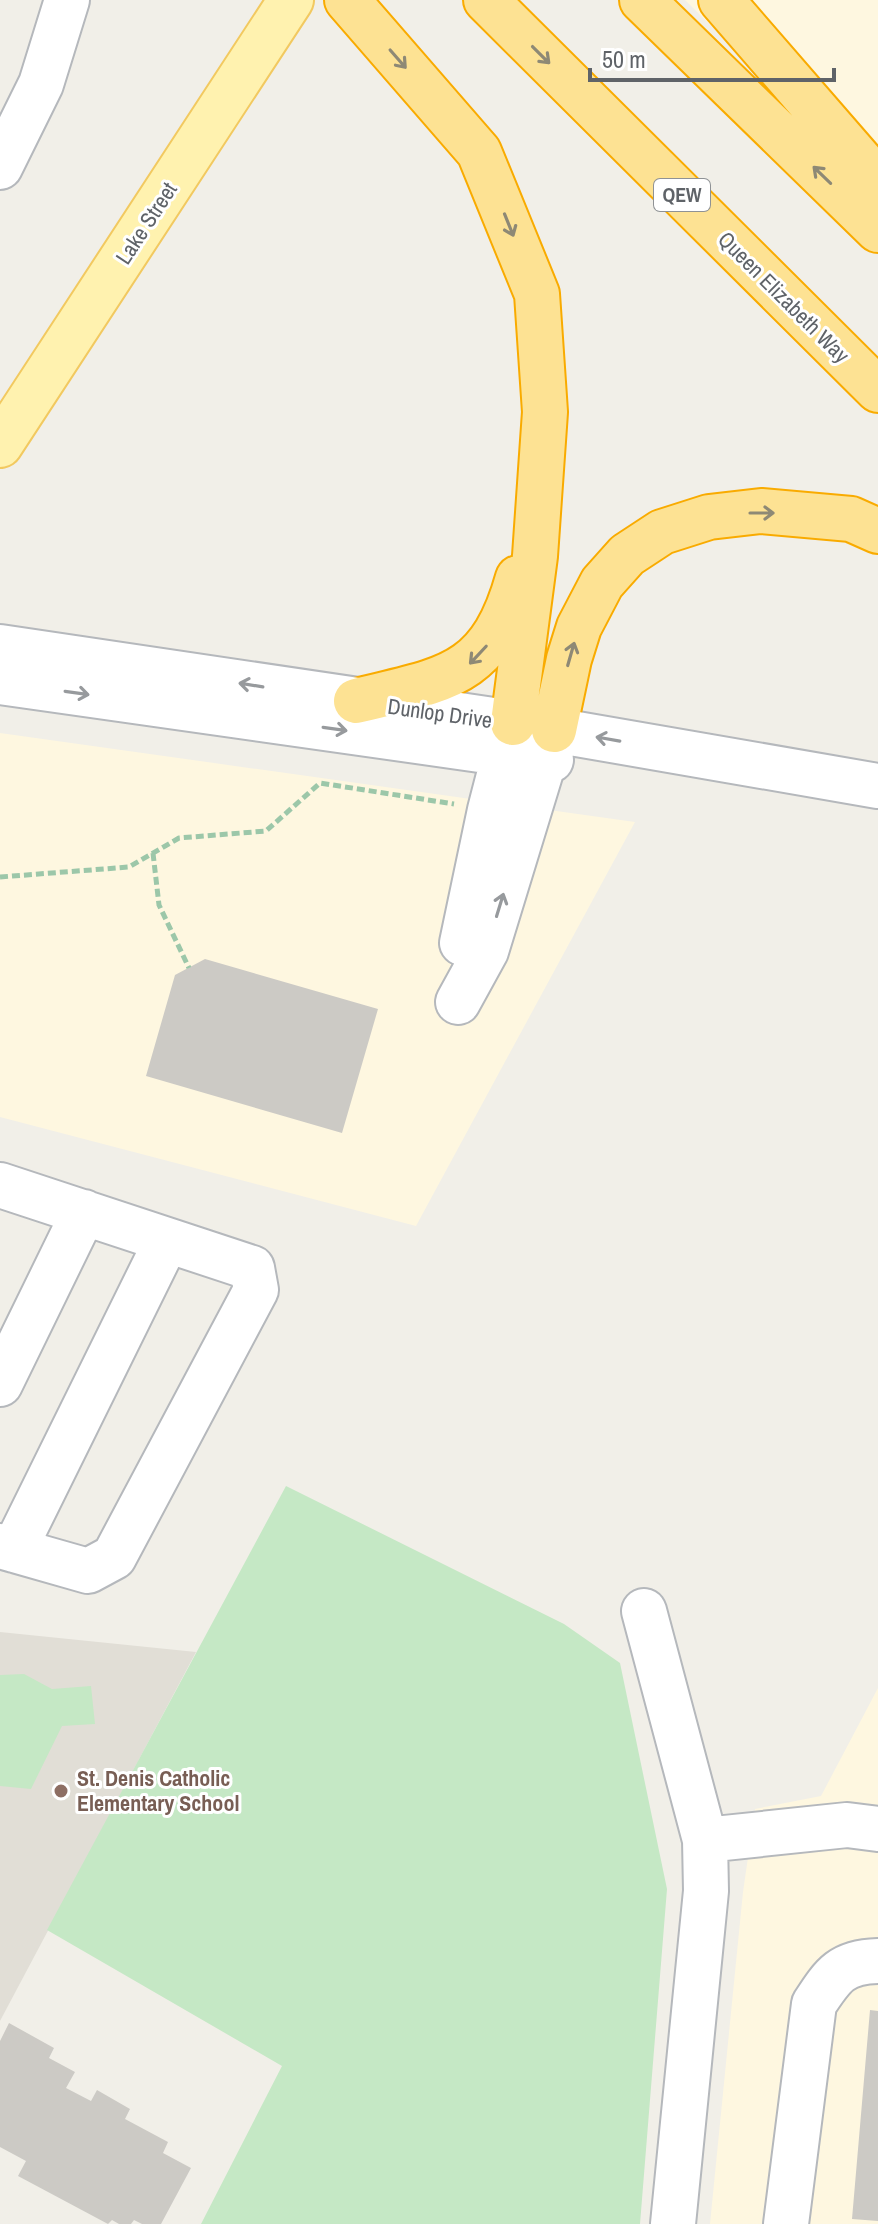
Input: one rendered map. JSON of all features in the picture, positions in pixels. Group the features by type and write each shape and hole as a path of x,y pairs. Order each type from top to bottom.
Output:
{"highway":[{"path":"347,0 479,152 537,294 545,412 529,609 529,741"},
{"name":"Queen Elizabeth Way","path":"486,0 878,390"},
{"path":"642,0 878,230"},
{"path":"721,0 878,181"},
{"path":"356,701 439,681 466,667 486,647 510,604 538,507"},
{"path":"529,741 569,659 579,627 602,583 627,555 662,532 709,517 761,511 851,519 878,531"}],"main road":[{"name":"Lake Street","path":"0,445 284,12"}],"street":[{"path":"0,167 41,84 67,0"},
{"name":"Dunlop Drive","path":"0,647 356,701 529,741 878,809"},
{"name":"Dunlop Drive","path":"0,682 529,741 878,786"},
{"path":"529,741 486,951 458,1002 457,964 490,810 529,741"},
{"path":"0,1185 84,1212 252,1268 256,1290 114,1557 88,1571 7,1548 167,1240"},
{"path":"0,1384 84,1212"},
{"path":"644,1611 705,1840 706,1891 673,2224"},
{"path":"705,1840 847,1825 878,1829"},
{"path":"786,2224 814,2004 831,1977 857,1961 878,1961"}],"path":[{"path":"0,877 129,867 179,838 266,831 320,783 490,810"},
{"path":"153,853 159,905 189,968"}],"shaded area":[{"path":"685,0 878,0 878,190"},
{"path":"0,733 635,822 416,1226 0,1117"},
{"name":"St. Denis Catholic Elementary School","path":"0,1632 196,1652 0,2021"},
{"path":"878,1688 878,2224 710,2224 743,1892 755,1809 821,1796"}],"green space":[{"path":"286,1486 564,1624 620,1663 667,1889 640,2224 201,2224 282,2066 47,1930"},
{"path":"24,1674 52,1689 91,1686 95,1724 62,1726 31,1789 0,1786 0,1675"}],"building":[{"path":"205,959 378,1009 342,1133 146,1076 175,975"},
{"path":"870,2010 878,2011 878,2221 852,2219"},
{"path":"9,2023 54,2048 49,2058 75,2072 66,2088 91,2101 97,2090 130,2109 125,2119 168,2142 163,2153 191,2168 161,2224 142,2224 134,2220 131,2224 119,2224 112,2220 108,2224 18,2176 26,2161 0,2147 0,2041"}],"place":[{"name":"St. Denis Catholic Elementary School","path":"61,1791"}]}
